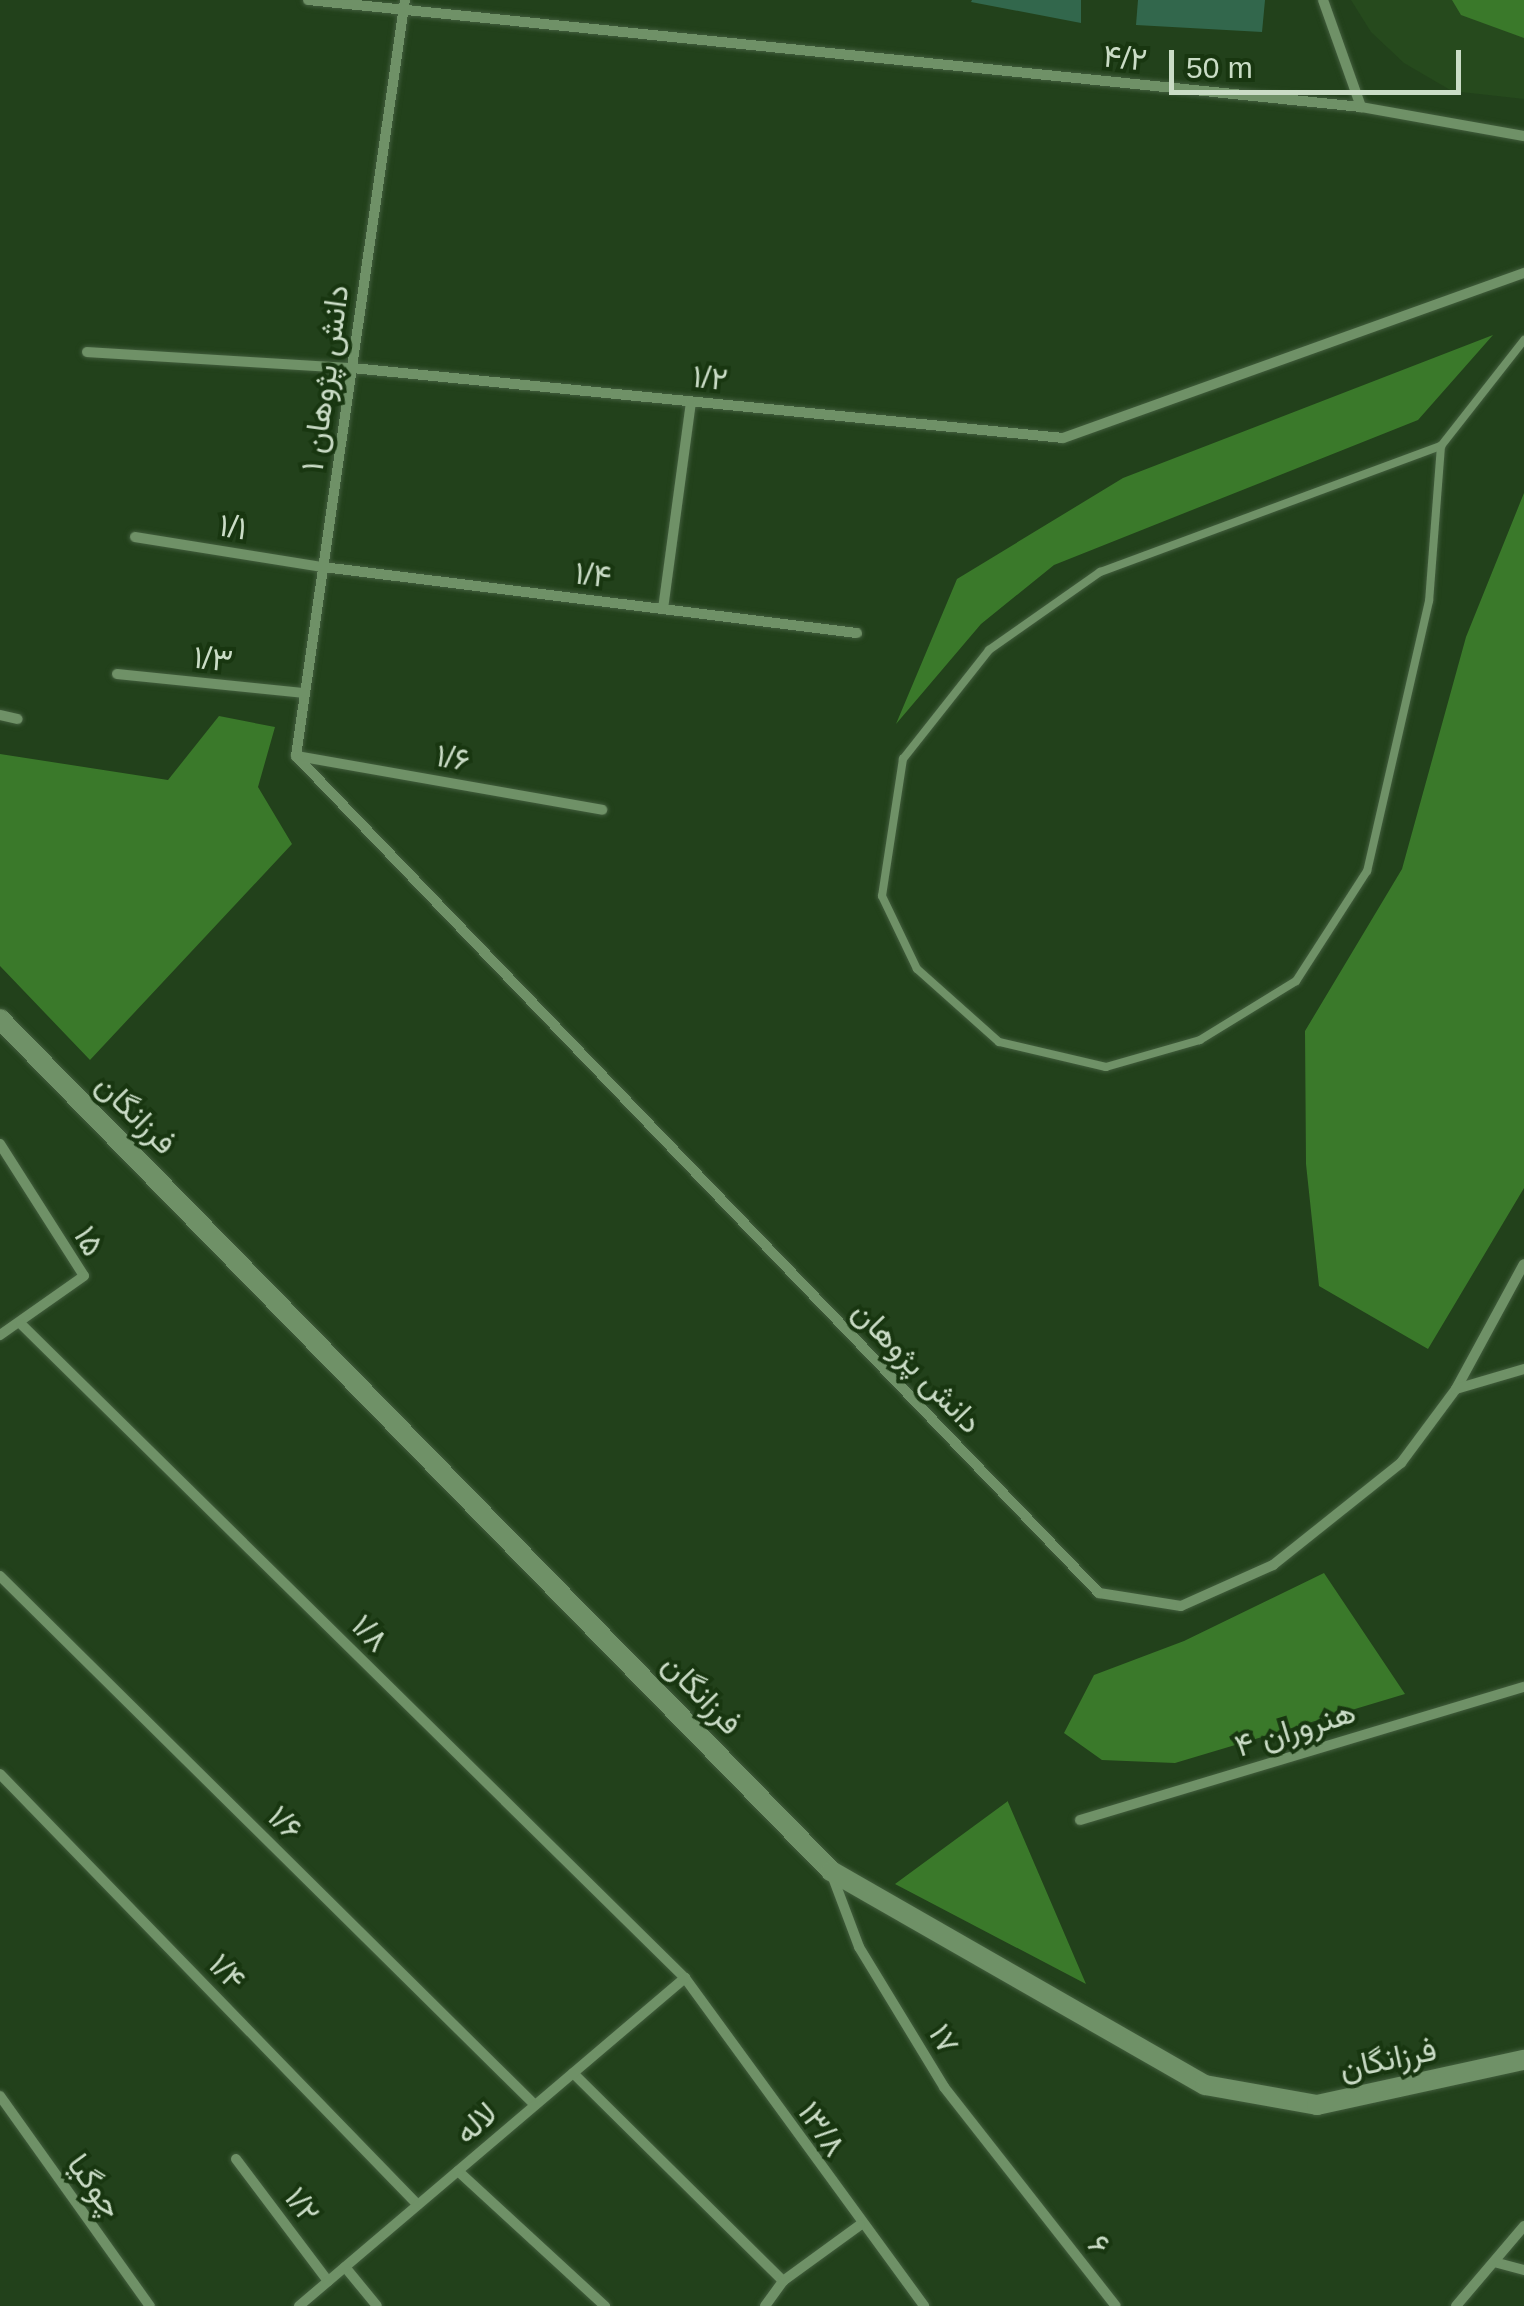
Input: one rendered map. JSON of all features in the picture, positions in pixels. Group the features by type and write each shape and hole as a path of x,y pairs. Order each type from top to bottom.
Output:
{"street":[{"name":"۴/۲","path":"308,0 404,4 1361,107"},
{"path":"1323,0 1361,107 1524,136"},
{"name":"دانش پژوهان ۱","path":"296,756 404,4"},
{"name":"۱/۲","path":"87,352 352,368 1062,438 1524,274"},
{"path":"663,608 692,402"},
{"name":"۱/۱","path":"135,537 324,567"},
{"name":"۱/۴","path":"324,567 857,633"},
{"name":"۱/۳","path":"117,674 305,692"},
{"path":"0,715 18,719"},
{"name":"۱/۶","path":"296,756 602,810"},
{"name":"دانش پژوهان","path":"296,756 1099,1593 1182,1606 1273,1565 1401,1463 1456,1389 1524,1264"},
{"name":"فرزانگان","path":"0,1020 831,1871 1205,2085 1318,2105 1524,2060"},
{"name":"۱۵","path":"0,1144 84,1276 0,1335"},
{"name":"۱/۸","path":"20,1324 684,1978"},
{"path":"1456,1389 1524,1369"},
{"name":"۱/۶","path":"0,1576 536,2105"},
{"name":"هنروران ۴","path":"1080,1820 1524,1687"},
{"name":"۱/۴","path":"0,1774 418,2205"},
{"name":"۱۷","path":"831,1871 859,1947 944,2087 1044,2216"},
{"name":"لاله","path":"299,2306 684,1978"},
{"name":"۱۳/۸","path":"684,1978 860,2225 924,2306"},
{"path":"573,2073 782,2281"},
{"name":"چوگیا","path":"0,2096 150,2306"},
{"name":"۱/۲","path":"236,2160 328,2281"},
{"path":"458,2171 605,2306"},
{"name":"۶","path":"1044,2216 1116,2306"},
{"path":"765,2306 782,2281 860,2225"},
{"path":"1456,2306 1524,2226"},
{"path":"1494,2262 1524,2270"},
{"path":"345,2267 378,2306"}],"lane":[{"path":"1441,446 1429,601 1366,871 1296,981 1200,1040 1106,1067 999,1042 916,969 882,896 902,759 989,650 1100,572 1441,446 1524,340"}],"shaded area":[{"path":"1351,0 1524,0 1524,99 1452,91 1404,63 1371,32"},
{"path":"1452,0 1524,0 1524,38 1461,15"},
{"path":"1493,335 1418,420 1054,565 981,624 896,724 957,579 1123,478"},
{"path":"1524,493 1524,1188 1428,1349 1319,1286 1306,1164 1305,1031 1402,869 1466,637"},
{"path":"219,716 275,727 258,787 292,844 90,1060 0,966 0,754 168,780"},
{"path":"1324,1573 1405,1694 1175,1763 1102,1760 1064,1733 1094,1675 1184,1641"},
{"path":"1008,1802 1086,1984 895,1884"}],"building":[{"path":"1081,0 1081,23 971,2"},
{"path":"1138,0 1265,0 1262,32 1136,25"}]}
